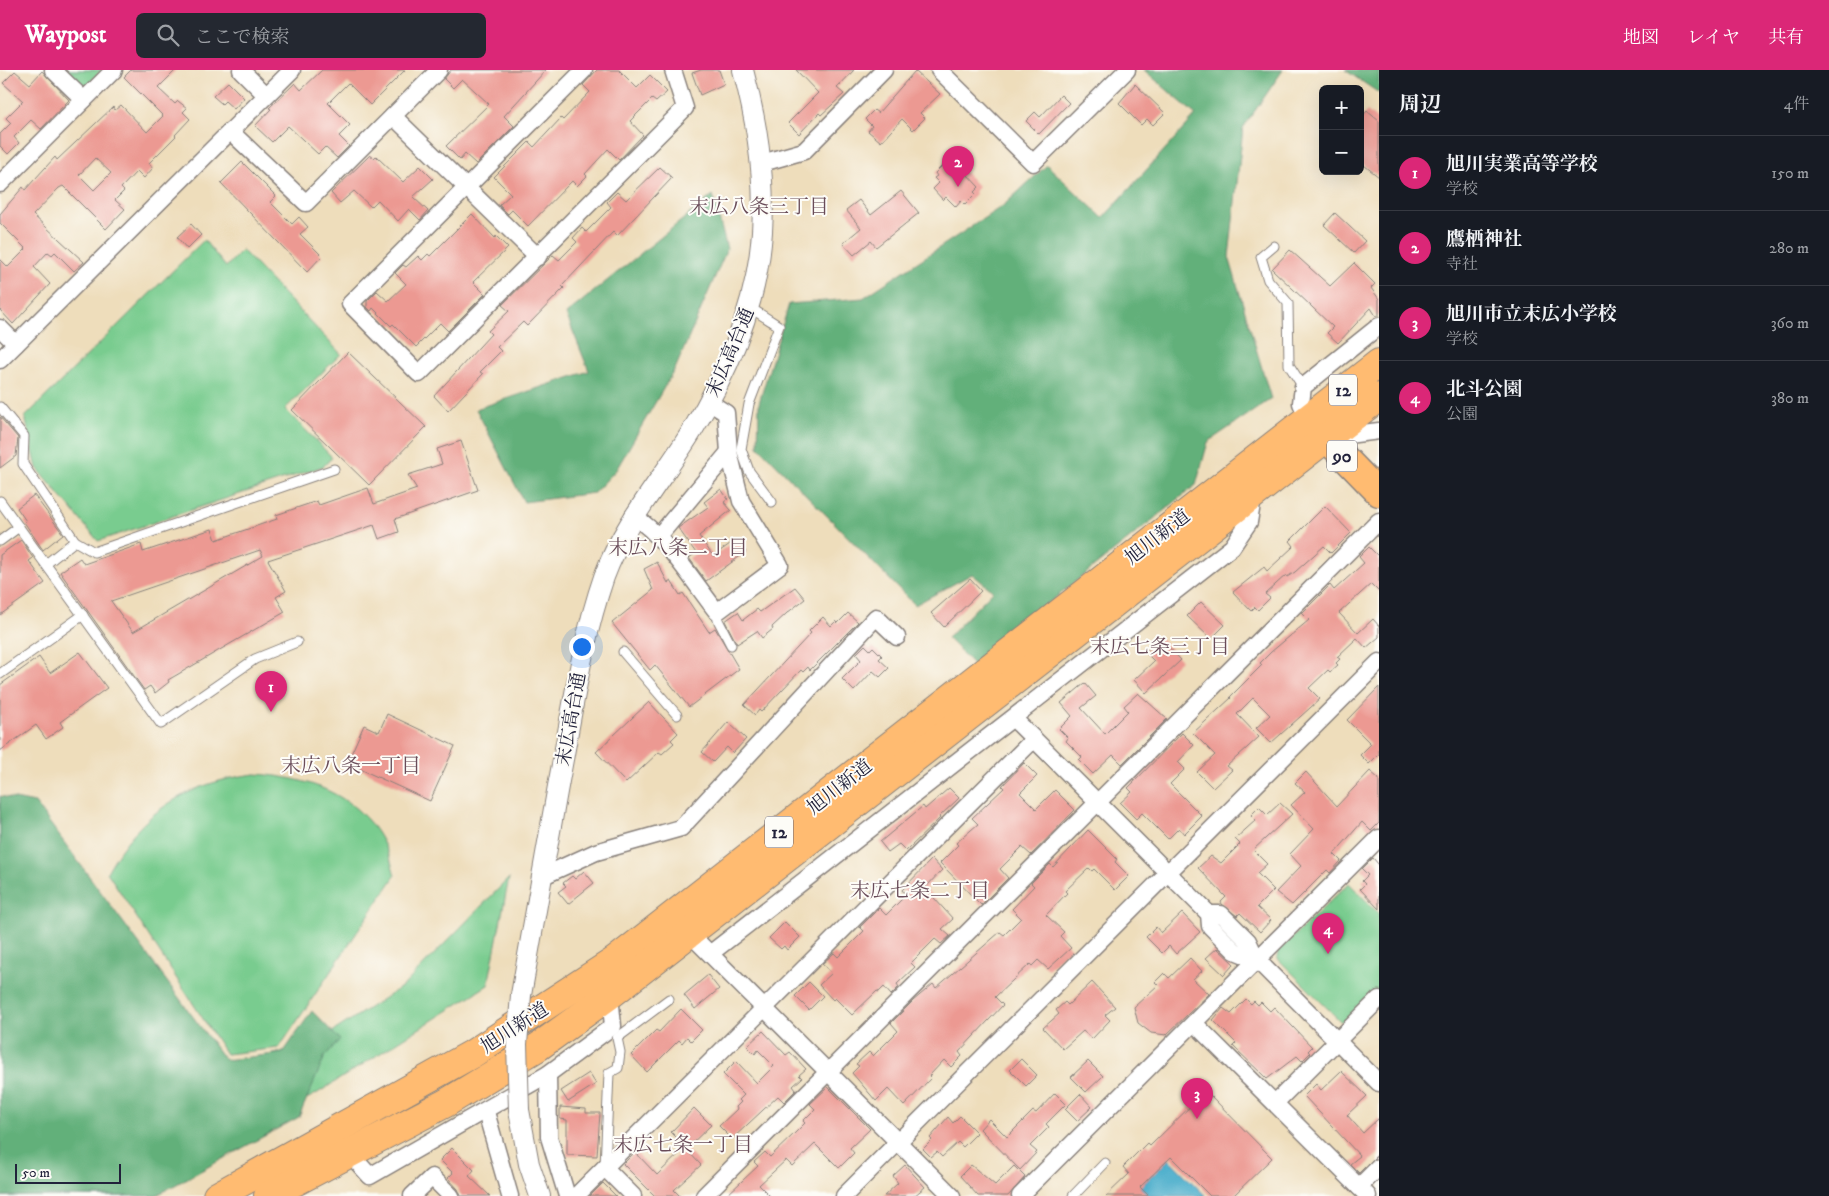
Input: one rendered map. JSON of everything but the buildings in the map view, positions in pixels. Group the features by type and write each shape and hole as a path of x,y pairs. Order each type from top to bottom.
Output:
{"highway":[{"name":"旭川新道","path":"217,1196 472,1054 616,960 1307,417 1379,363"},
{"name":"旭川新道","path":"268,1196 454,1098 538,1047 690,934 1253,498 1324,438 1379,397"}],"main road":[{"name":"90","path":"1307,417 1324,438 1379,493"}],"street":[{"path":"53,70 84,100"},
{"path":"0,184 114,70"},
{"path":"241,70 266,95"},
{"path":"0,360 292,70"},
{"path":"230,131 306,203 439,70"},
{"path":"584,70 350,304 419,374 685,108 673,70"},
{"name":"末広高台通","path":"540,1196 529,1164 519,1110 517,1044 521,995 541,877 583,646 605,575 633,516 691,433 709,402 728,361 749,307 764,229 762,163 755,116 743,70"},
{"path":"762,163 804,151 884,70"},
{"path":"939,70 1033,163 1127,70"},
{"path":"393,116 538,257"},
{"path":"1307,417 1301,403 1302,386 1379,326"},
{"path":"0,328 16,344"},
{"path":"633,516 644,523 658,537 717,612 780,565 741,501 729,452 726,413 709,402"},
{"path":"1324,438 1379,431"},
{"path":"658,537 729,452"},
{"path":"711,953 1232,548 1248,522 1253,498"},
{"path":"704,1196 1379,521"},
{"path":"541,877 596,852 681,828 876,617 897,637"},
{"path":"844,1196 1379,662"},
{"path":"1014,719 1170,872 1210,914 1210,926 1235,951 1257,960 1379,1083"},
{"path":"576,1196 1034,738"},
{"path":"1020,1196 1379,838"},
{"path":"690,934 952,1196"},
{"path":"349,1153 370,1176 486,1112 613,1033 610,995"},
{"path":"1275,1103 1379,998"},
{"path":"1194,1022 1364,1192 1379,1167"},
{"path":"548,1074 549,1137 567,1196"},
{"path":"486,1112 510,1196"},
{"path":"605,1168 633,1196"},
{"path":"412,1196 432,1177 451,1196"}],"lane":[{"path":"1274,246 1261,257 1268,280 1288,303 1289,364 1302,386"},
{"path":"749,307 779,326 749,404 740,449 749,471 772,502"},
{"path":"0,407 24,436 22,464 75,541 94,552 334,469"},
{"path":"0,500 161,724 255,659 298,642"},
{"path":"0,540 19,527"},
{"path":"46,564 75,541"},
{"path":"717,612 718,620 731,646"},
{"path":"0,674 83,615"},
{"path":"623,652 677,715"},
{"path":"605,1168 608,1073 618,1068 620,1052 613,1033 668,999"},
{"path":"1072,1196 1105,1163"}],"green space":[{"path":"65,70 102,70 84,89"},
{"path":"1144,70 1283,70 1243,128 1229,257 1271,399 1208,442 1196,485 973,664 947,638 993,591 972,574 915,605 758,446 759,403 789,304 863,298 1004,205 1047,165 1103,218 1196,115"},
{"path":"1345,70 1379,70 1379,93"},
{"path":"713,195 727,249 676,367 616,470 594,493 524,502 476,409 589,371 566,314"},
{"path":"204,240 226,267 242,250 341,354 285,409 332,457 324,466 98,541 37,468 25,417"},
{"path":"255,774 303,782 325,789 344,800 362,814 376,831 387,851 395,876 279,1048 226,1054 107,872 135,832 169,804 209,784"},
{"path":"0,796 35,803 225,1060 283,1053 312,1011 340,1040 325,1056 299,1117 155,1196 0,1196"},
{"path":"0,798 228,1070 326,1036 403,986 509,878 488,985 316,1094 125,1196 0,1196"},
{"path":"1349,883 1379,914 1379,991 1349,1021 1340,1021 1277,958 1278,951"}],"water":[{"path":"1169,1159 1206,1196 1149,1196 1140,1187"}],"place":[{"name":"鷹栖神社","path":"958,187"},
{"name":"旭川実業高等学校","path":"271,712"},
{"name":"北斗公園","path":"1328,954"},
{"name":"旭川市立末広小学校","path":"1197,1119"}],"district":[{"name":"末広八条三丁目","path":"759,206"},
{"name":"末広八条二丁目","path":"678,547"},
{"name":"末広七条三丁目","path":"1160,646"},
{"name":"末広八条一丁目","path":"351,765"},
{"name":"末広七条二丁目","path":"920,890"},
{"name":"末広七条一丁目","path":"683,1144"}]}
